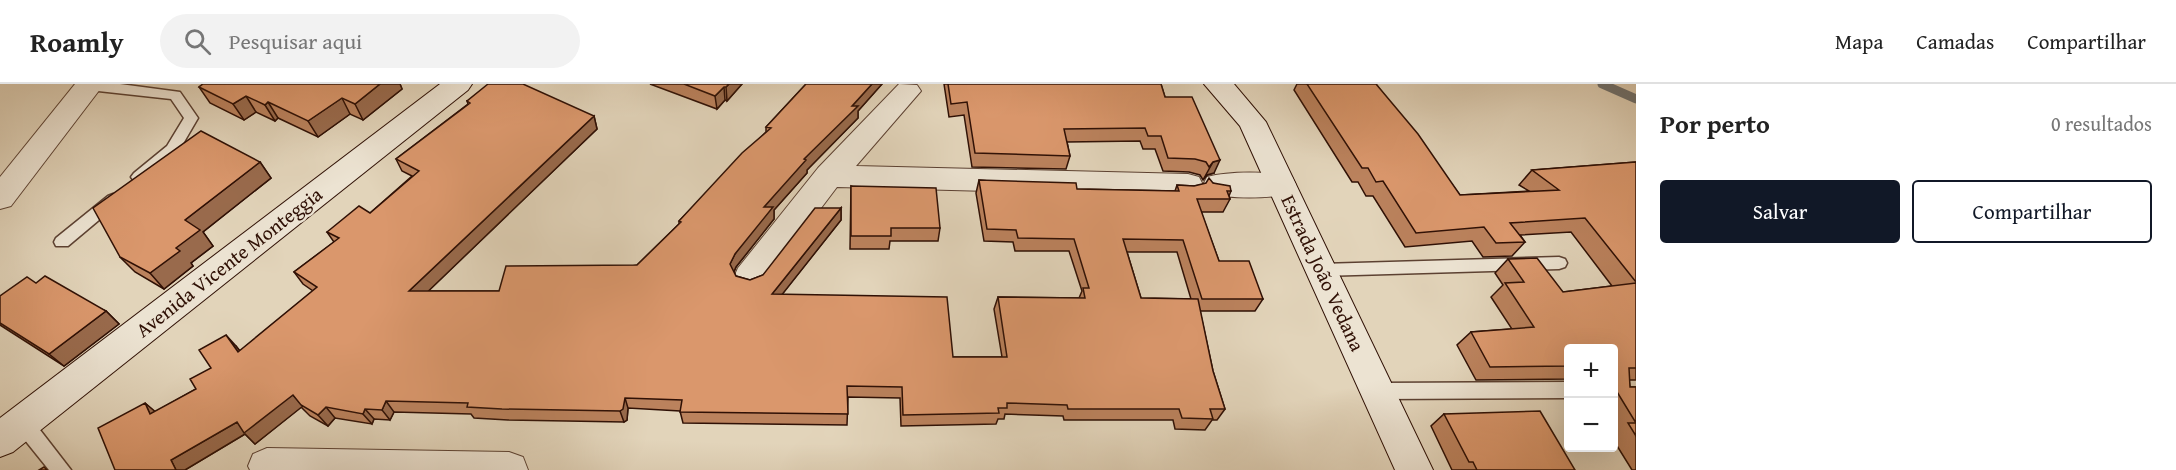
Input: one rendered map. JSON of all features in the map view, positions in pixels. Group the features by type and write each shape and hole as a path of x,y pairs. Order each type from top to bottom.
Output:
{"street":[{"name":"Avenida Vicente Monteggia","path":"11,432 458,84"},
{"name":"Estrada João Vedana","path":"1218,84 1252,123 1414,470"},
{"path":"0,198 90,85"},
{"path":"750,277 829,176 907,91"},
{"path":"829,176 1188,185"},
{"path":"1218,184 1281,185"},
{"path":"265,468 509,470"}],"lane":[{"path":"62,242 172,150 191,118 175,95 90,85"},
{"path":"1321,270 1559,263"},
{"path":"1378,390 1564,390"},
{"path":"11,432 59,470"}],"building":[{"path":"203,84 380,84 355,104 342,98 308,121 268,102 265,105 246,96 233,104 199,87"},
{"path":"488,84 523,84 594,116 409,291 499,291 506,266 637,265 681,222 679,221 742,153 771,128 766,127 806,84 872,84 852,106 858,106 804,159 806,160 764,207 773,207 735,254 730,264 736,276 750,280 763,275 815,208 841,208 772,294 947,297 953,357 1007,357 998,297 1085,298 1083,288 1089,288 1074,239 1018,238 1016,230 987,229 979,180 1076,183 1077,189 1179,191 1177,185 1194,186 1206,183 1209,178 1213,183 1230,186 1231,191 1227,191 1230,199 1197,199 1219,261 1249,261 1263,299 1202,299 1183,240 1123,239 1141,298 1198,299 1213,371 1225,409 1210,409 1213,419 1182,418 1179,409 1068,409 1067,405 1007,403 1007,408 998,408 999,413 903,415 902,387 847,386 848,414 680,412 682,400 625,398 623,409 620,411 502,409 467,407 468,403 386,401 382,410 365,409 363,414 326,407 318,415 301,405 293,395 244,433 237,422 171,460 176,470 115,470 98,428 145,403 150,414 196,389 190,379 211,368 199,350 226,335 238,352 317,287 294,272 339,238 327,232 359,206 370,213 419,171 396,159 470,103 467,101"},
{"path":"684,84 729,84 715,96"},
{"path":"948,84 1161,84 1165,97 1192,97 1220,160 1213,162 1209,167 1206,162 1195,159 1168,158 1161,136 1148,136 1145,128 1064,129 1070,156 975,153 967,102 951,104"},
{"path":"1307,84 1376,84 1418,134 1460,195 1559,190 1532,170 1636,162 1636,282 1585,218 1510,223 1525,242 1496,243 1484,227 1416,233 1383,181 1376,182 1368,168 1362,168"},
{"path":"201,131 260,162 185,220 200,230 176,248 180,251 150,273 120,257 93,208"},
{"path":"851,186 936,188 940,228 891,228 891,236 851,236"},
{"path":"1537,258 1563,292 1636,283 1636,368 1629,368 1630,387 1636,387 1636,423 1618,394 1618,344 1564,344 1564,366 1490,367 1471,332 1534,327 1505,283 1524,282 1508,259"},
{"path":"45,276 106,311 49,354 0,323 0,296 27,277 36,283"},
{"path":"1540,411 1575,470 1477,470 1473,462 1469,462 1444,414"},
{"path":"1628,423 1636,423 1636,436"}],"waterway":[{"path":"1602,84 1636,99"}]}
